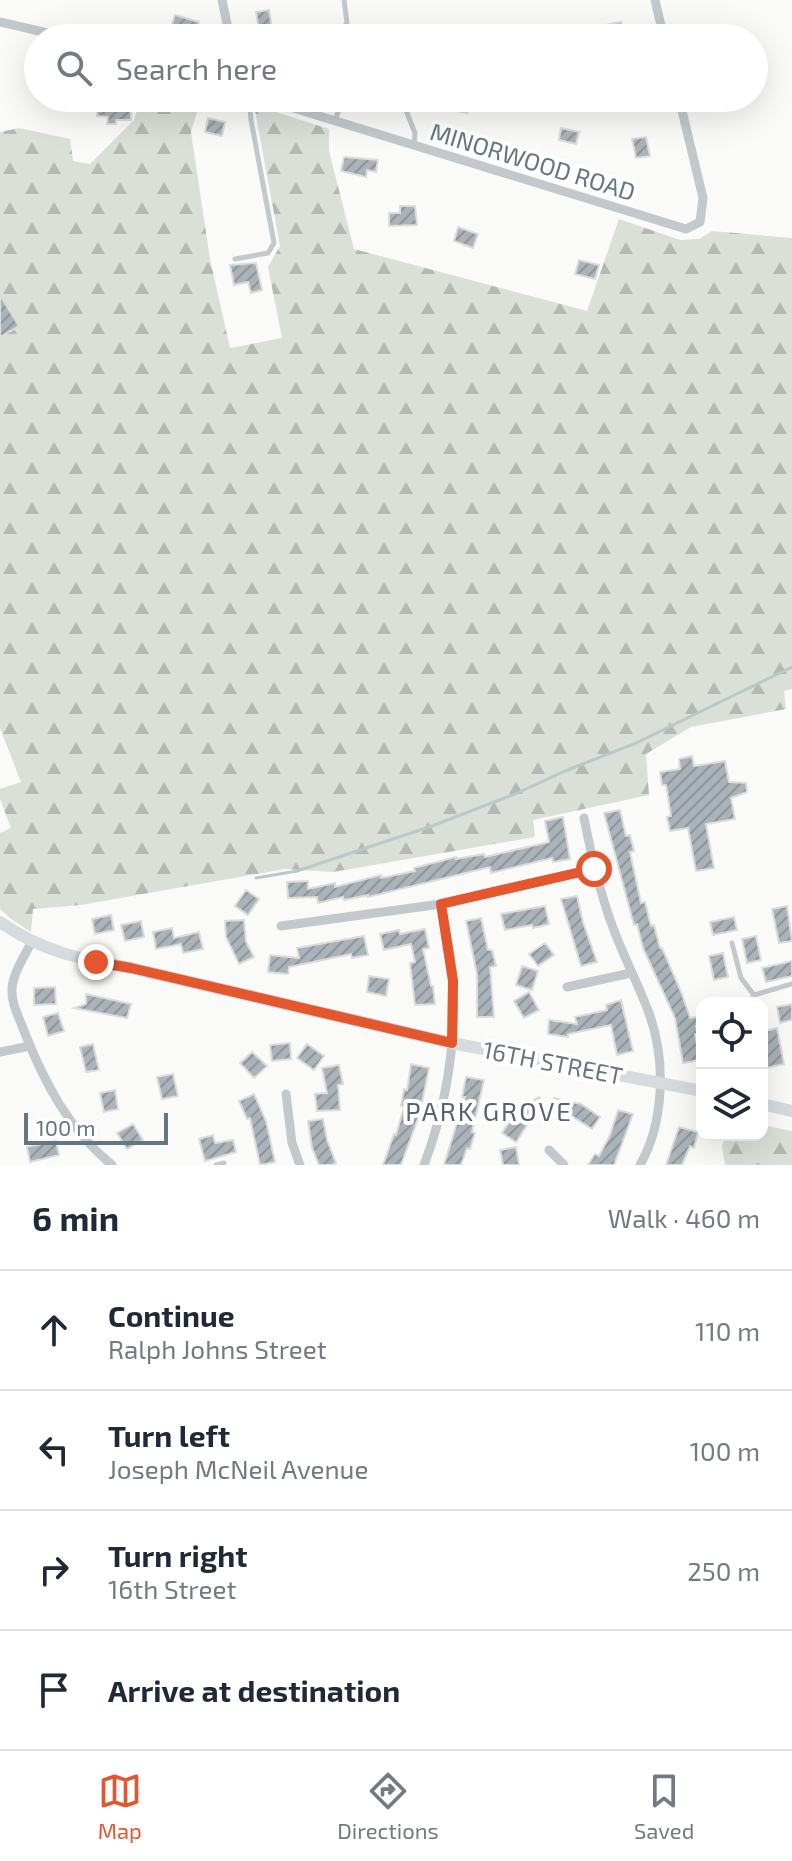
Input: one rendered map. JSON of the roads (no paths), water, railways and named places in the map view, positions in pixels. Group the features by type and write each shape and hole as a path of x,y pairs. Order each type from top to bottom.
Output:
{"street":[{"path":"222,0 227,24"},
{"path":"655,0 661,24"},
{"path":"0,22 24,28"},
{"name":"MINORWOOD ROAD","path":"305,112 679,228 692,227 700,222 703,198 682,112"},
{"path":"584,818 594,869 650,1017 659,1053 659,1113 649,1149 640,1165"},
{"path":"281,926 441,904 594,869"},
{"path":"424,1165 438,1127 452,1043 453,981 441,904"},
{"name":"16TH STREET","path":"0,922 31,943 96,962 452,1043 696,1090"},
{"path":"31,943 13,981 12,991 30,1046 51,1091 70,1121 112,1165"},
{"path":"567,987 631,973"},
{"path":"0,1052 30,1046"},
{"path":"286,1094 292,1143 300,1165"},
{"path":"768,1105 792,1111"},
{"path":"549,1150 564,1165"}],"lane":[{"path":"344,0 346,24"},
{"path":"235,259 268,253 274,243 250,112"},
{"path":"334,121 339,112"},
{"path":"407,112 415,133 414,146"},
{"path":"732,943 741,978 754,995 792,984"},
{"path":"216,1165 224,1163"}],"waterway":[{"path":"256,878 297,871 432,826 515,794 636,743 792,667"}],"district":[{"name":"PARK GROVE","path":"489,1110"}]}
